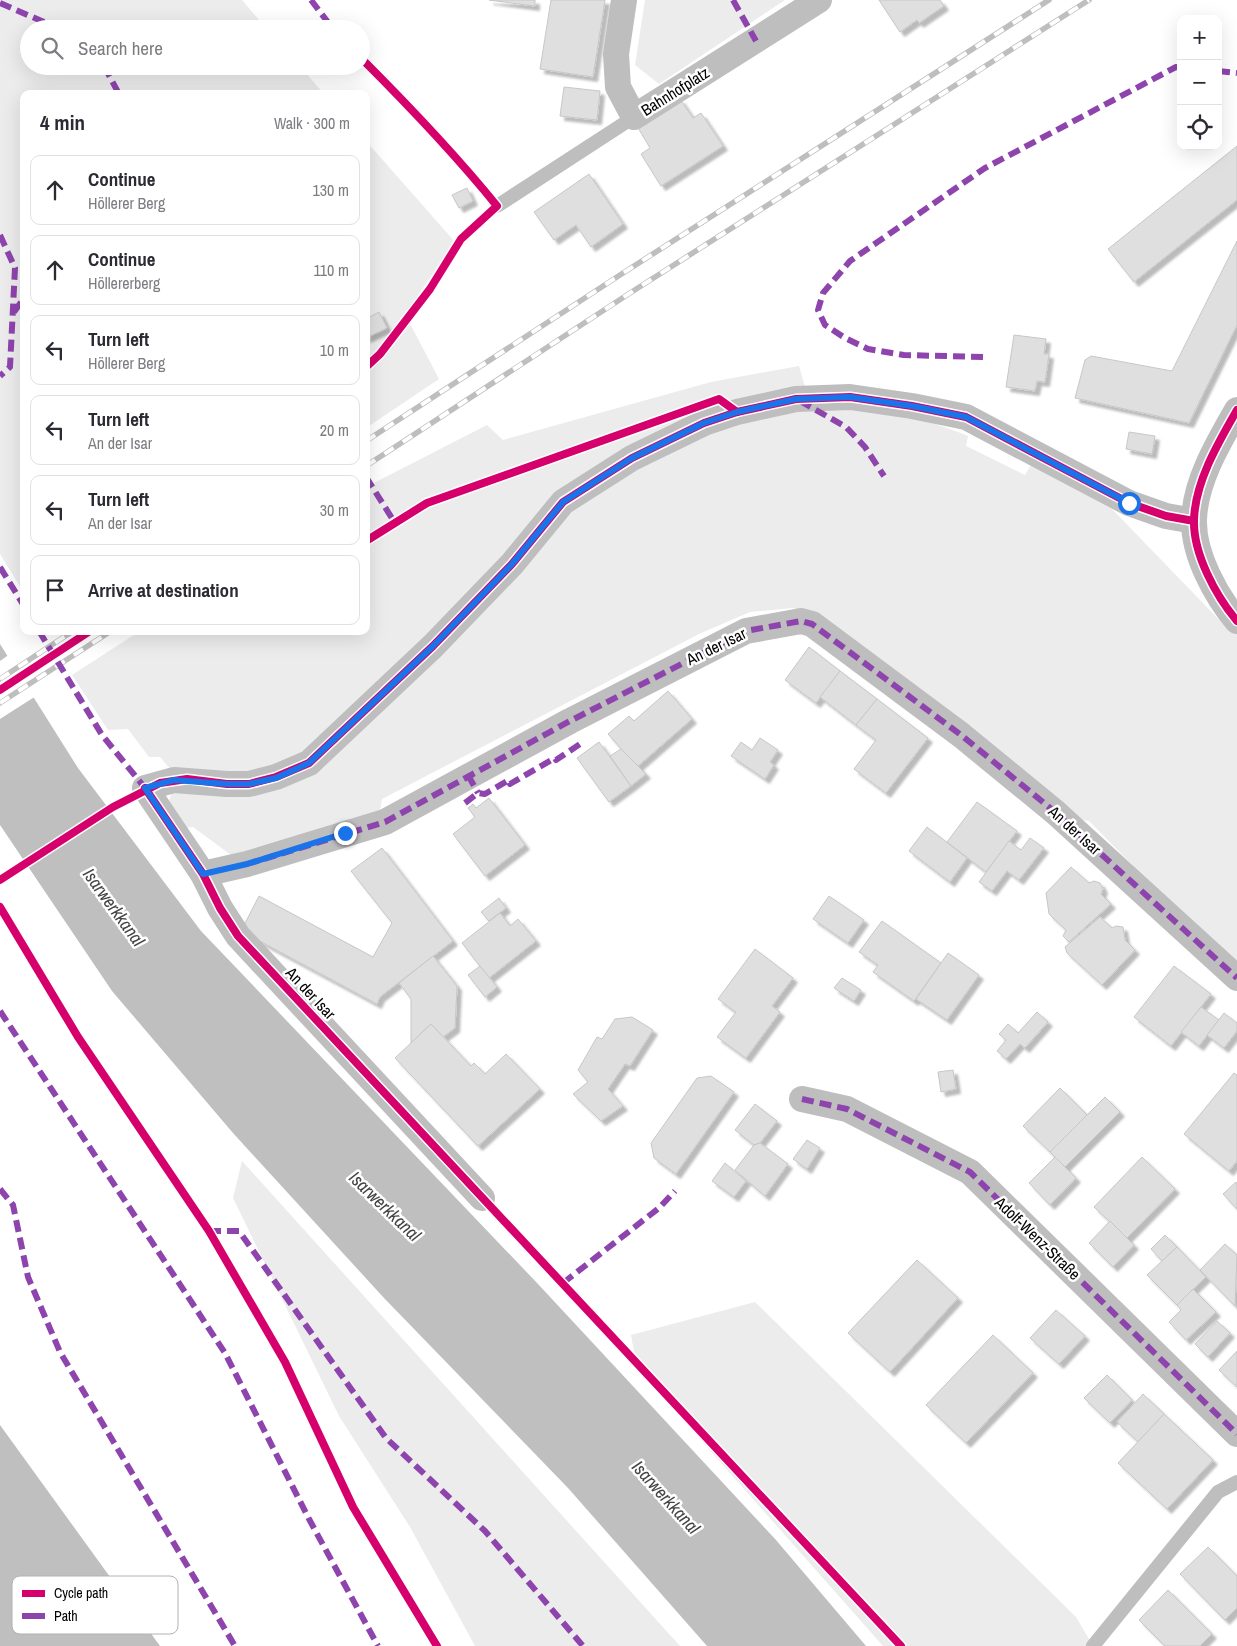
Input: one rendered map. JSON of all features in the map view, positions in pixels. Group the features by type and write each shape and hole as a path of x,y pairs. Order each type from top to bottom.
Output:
{"street":[{"name":"Bahnhofplatz","path":"624,0 616,54 618,87 634,117 819,0"},
{"name":"An der Isar","path":"482,1198 238,936 220,908 203,874 145,788 174,780 249,784 276,778 309,763 433,646 512,564 563,502 632,458 704,423 737,412 796,399 850,397 912,406 966,417 1129,503 1166,516 1194,521"},
{"path":"1237,410 1203,477 1194,521 1200,554 1213,589 1237,621"},
{"name":"An der Isar","path":"203,874 247,864 385,822 561,725 746,630 802,622 812,624 976,747 1055,812 1237,978"},
{"name":"Adolf-Wenz-Straße","path":"802,1099 847,1109 970,1172 1237,1434"}],"lane":[{"path":"497,206 634,117"},
{"path":"1093,1646 1218,1492 1237,1482"}],"shaded area":[{"path":"0,0 242,0 259,20 20,20 20,75 308,75 321,90 20,90 20,586 0,554"},
{"path":"645,0 785,0 659,84 635,65"},
{"path":"370,146 455,242 405,314 439,379 370,425"},
{"path":"799,366 811,407 891,414 929,423 968,436 966,446 1025,475 1031,465 1112,509 1229,630 1237,622 1237,965 1156,889 1089,821 1078,819 815,615 793,608 750,612 699,634 382,799 380,812 231,855 193,827 184,828 169,801 177,777 160,757 149,757 128,729 108,730 72,675 134,635 370,635 370,485 487,425 503,440 711,382"},
{"path":"242,1161 680,1646 475,1646 410,1527 339,1416 233,1198"},
{"path":"755,1302 1076,1617 1093,1646 883,1646 637,1368 631,1335"}],"water":[{"name":"Isarwerkkanal","path":"0,644 78,768 201,931 538,1284 776,1540 866,1646 707,1646 568,1488 384,1298 233,1133 112,991 0,825"},
{"path":"0,1425 109,1576 12,1576 12,1634 151,1634 160,1646 0,1646"}],"pier":[{"path":"10,654 36,696 0,719 0,661"}],"building":[{"path":"489,0 535,0 535,6"},
{"path":"551,0 605,0 593,77 540,69"},
{"path":"879,0 940,0 944,6 919,23 917,20 900,32"},
{"path":"564,87 600,91 597,120 560,116"},
{"path":"680,99 693,118 701,113 723,146 661,186 641,154 650,148 637,126"},
{"path":"1237,146 1237,200 1134,282 1108,249"},
{"path":"589,174 623,224 591,247 576,225 554,240 534,212"},
{"path":"467,188 473,201 459,208 452,195"},
{"path":"1237,241 1237,325 1189,423 1075,398 1085,360 1091,356 1172,371"},
{"path":"379,312 387,328 370,336 370,317"},
{"path":"1014,335 1046,339 1044,354 1049,354 1045,382 1037,381 1035,391 1006,387"},
{"path":"1129,432 1155,436 1152,454 1126,449"},
{"path":"809,647 840,671 816,703 785,680"},
{"path":"840,671 877,699 856,725 820,697"},
{"path":"668,691 692,719 637,767 608,734 629,716 634,721"},
{"path":"877,699 928,738 886,793 854,769 876,740 856,725"},
{"path":"760,738 778,750 770,762 774,765 765,779 731,756 741,742 752,750"},
{"path":"599,742 631,786 609,802 577,758"},
{"path":"621,749 646,774 631,786 610,756"},
{"path":"489,798 525,845 485,876 453,834 475,817 468,808 473,804 476,808"},
{"path":"977,802 1017,831 986,872 947,842"},
{"path":"927,827 967,858 950,882 909,851"},
{"path":"1030,838 1044,848 1019,880 1007,871 992,891 979,882 1009,841 1021,850"},
{"path":"382,848 453,941 380,997 377,1004 241,931 259,896 373,957 392,923 351,871"},
{"path":"1071,867 1089,883 1094,881 1100,883 1103,889 1101,894 1111,904 1069,942 1063,936 1066,930 1049,914 1046,893"},
{"path":"829,896 864,920 848,943 813,919"},
{"path":"499,898 506,908 489,921 481,912"},
{"path":"500,913 510,926 518,919 536,941 489,978 462,943"},
{"path":"1100,917 1112,928 1116,926 1123,927 1125,940 1135,950 1102,985 1067,953 1065,947"},
{"path":"882,921 941,963 914,1001 873,972 878,965 859,952"},
{"path":"755,949 793,978 772,1006 780,1012 746,1058 717,1037 736,1012 718,999"},
{"path":"948,953 979,975 947,1020 916,999"},
{"path":"433,956 457,986 455,1028 443,1037 431,1024 411,1043 411,999 399,983"},
{"path":"480,966 497,987 485,997 468,975"},
{"path":"1174,966 1211,994 1171,1046 1134,1017"},
{"path":"842,978 861,990 854,1001 834,988"},
{"path":"1201,1007 1219,1020 1199,1046 1181,1032"},
{"path":"1037,1012 1048,1022 1025,1048 1020,1044 1006,1059 997,1051 1006,1040 999,1034 1008,1024 1018,1033"},
{"path":"1224,1013 1237,1023 1237,1031 1224,1048 1207,1035"},
{"path":"632,1017 653,1030 630,1066 625,1064 608,1089 623,1106 601,1121 573,1094 588,1082 578,1070 597,1037 602,1039 615,1019"},
{"path":"431,1024 471,1066 474,1063 485,1074 506,1054 540,1089 478,1146 395,1058"},
{"path":"953,1070 956,1089 941,1092 938,1072"},
{"path":"1234,1073 1237,1075 1237,1161 1229,1171 1184,1134"},
{"path":"711,1076 734,1092 676,1174 654,1158 651,1143 697,1078"},
{"path":"1060,1088 1087,1115 1050,1152 1023,1126"},
{"path":"1105,1097 1120,1112 1065,1167 1050,1152"},
{"path":"755,1104 777,1121 760,1143 754,1145 735,1130"},
{"path":"807,1140 820,1148 807,1169 793,1159"},
{"path":"760,1143 788,1164 765,1196 735,1170 754,1145"},
{"path":"1055,1157 1076,1178 1050,1205 1029,1183"},
{"path":"1142,1157 1175,1189 1127,1238 1094,1207"},
{"path":"725,1163 746,1181 734,1197 712,1181"},
{"path":"1237,1183 1237,1209 1223,1194"},
{"path":"1110,1221 1134,1245 1113,1267 1089,1243"},
{"path":"1165,1235 1177,1247 1162,1261 1151,1249"},
{"path":"1225,1244 1237,1255 1235,1306 1200,1270"},
{"path":"1177,1247 1206,1277 1177,1305 1147,1275"},
{"path":"917,1260 958,1298 890,1372 848,1333"},
{"path":"1193,1289 1216,1312 1186,1340 1169,1322 1181,1310 1177,1305"},
{"path":"1056,1310 1085,1336 1059,1364 1030,1338"},
{"path":"1217,1321 1230,1333 1208,1357 1195,1344"},
{"path":"993,1335 1033,1373 966,1443 926,1405"},
{"path":"1237,1351 1237,1387 1219,1370"},
{"path":"1107,1375 1132,1400 1110,1423 1084,1398"},
{"path":"1143,1394 1164,1414 1138,1442 1117,1422"},
{"path":"1164,1414 1213,1460 1167,1509 1118,1463"},
{"path":"1208,1547 1237,1576 1237,1608 1225,1620 1180,1574"},
{"path":"1168,1590 1212,1634 1200,1646 1165,1646 1139,1620"}],"railway":[{"path":"370,438 620,275 1049,0"},
{"path":"370,463 630,293 1089,0"},
{"path":"0,679 67,635"},
{"path":"0,703 105,635"}],"marked path":[{"path":"311,0 326,20"},
{"path":"733,0 756,41"},
{"path":"0,3 39,20"},
{"path":"983,357 904,355 868,349 845,338 825,325 818,310 823,293 850,261 985,168 1177,67"},
{"path":"1222,71 1237,73"},
{"path":"109,75 117,90"},
{"path":"0,235 15,268 10,367 0,376"},
{"path":"14,312 20,304"},
{"path":"800,401 846,427 865,447 884,476"},
{"path":"370,483 395,523"},
{"path":"0,567 20,600"},
{"path":"247,864 385,822 570,721 746,631 801,621 812,624 961,735 1055,812 1237,978"},
{"path":"41,635 102,735 145,788 141,790"},
{"path":"465,803 478,793 485,794 509,780 510,784 555,758 556,760 583,742"},
{"path":"468,775 478,793"},
{"path":"0,1011 225,1353 309,1519 378,1646"},
{"path":"802,1099 847,1109 970,1172 1237,1434"},
{"path":"0,1189 13,1205 28,1277 60,1352 235,1646"},
{"path":"563,1283 659,1208 675,1191"},
{"path":"209,1231 239,1231 386,1438 485,1531 583,1646"}],"cycle path":[{"path":"370,67 431,130 497,206 461,239 430,289 380,354 370,363"},
{"path":"0,880 113,807 160,783 187,779 227,784 249,784 276,777 309,763 433,646 512,564 563,502 632,458 704,423 737,412 796,399 850,397 912,406 966,417 1129,503 1166,516 1194,521"},
{"path":"370,539 427,503 719,399 737,412"},
{"path":"1237,410 1215,449 1203,477 1198,491 1194,520 1197,547 1207,574 1221,599 1237,621"},
{"path":"0,690 84,635"},
{"path":"145,788 203,874 220,908 238,936 901,1646"},
{"path":"0,907 78,1037 209,1231 285,1362 353,1507 437,1646"}],"route":[{"path":"345,833 247,864 203,874 170,828 145,788 174,780 249,784 276,778 309,763 433,646 512,564 563,502 632,458 704,423 737,412 796,399 850,397 912,406 966,417 1129,503"}]}
